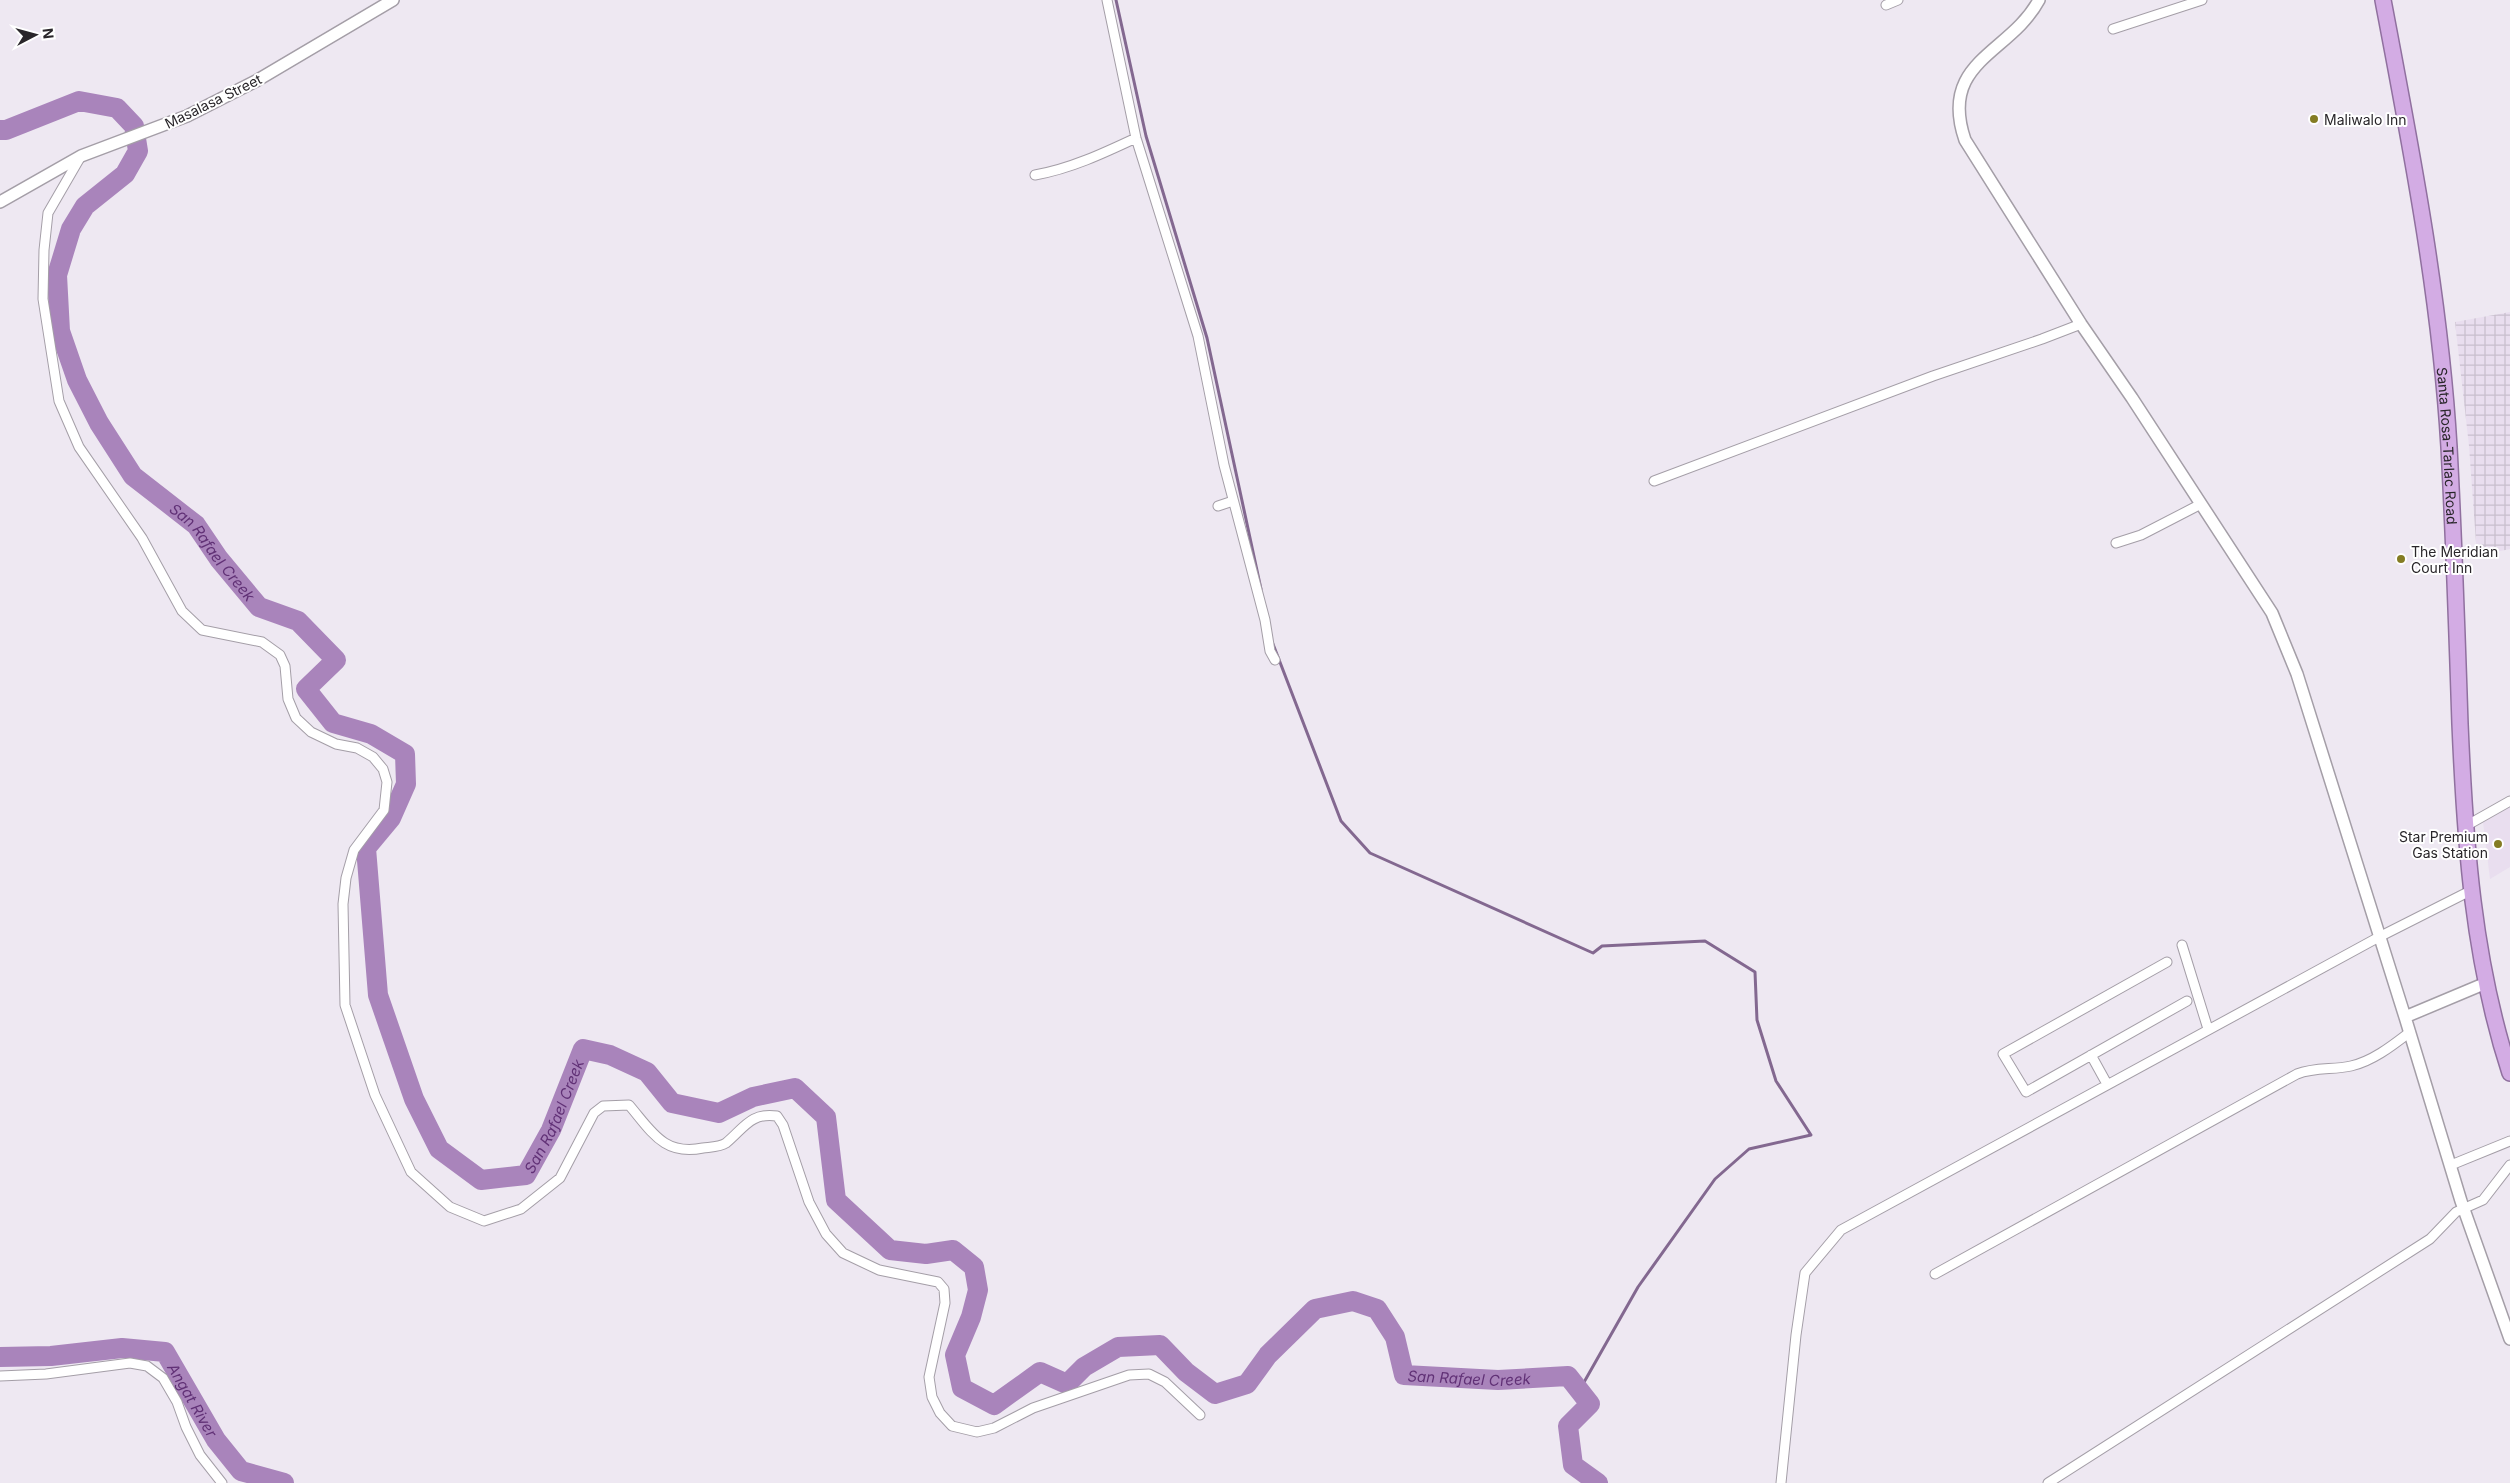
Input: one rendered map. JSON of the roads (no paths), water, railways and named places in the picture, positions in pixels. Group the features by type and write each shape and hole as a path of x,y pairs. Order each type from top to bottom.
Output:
{"highway":[{"name":"Santa Rosa-Tarlac Road","path":"2384,0 2426,236 2444,382 2449,448 2464,827 2470,891 2486,983 2510,1073"}],"street":[{"name":"Masalasa Street","path":"0,202 81,156 187,116 256,81 393,0"},
{"path":"1106,0 1136,138 1198,336 1233,501 1264,620 1270,651 1275,660"},
{"path":"1886,5 1898,0"},
{"path":"2038,0 2029,16 1975,66 1961,94 1958,109 1959,123 1968,145 2081,324 2202,504 2276,621 2297,674 2464,1209 2510,1339"},
{"path":"2113,30 2202,0"},
{"path":"1035,175 1085,160 1136,138"},
{"path":"81,156 48,213 44,250 43,289 58,401 79,447 142,538 182,611 191,621 202,630 262,642 280,655 285,666 288,699 296,718 311,732 336,744 357,748 373,757 383,769 387,782 384,810 354,850 346,878 343,904 345,1006 375,1095 411,1172 450,1207 484,1221 521,1209 560,1178 594,1113 602,1106 629,1105 660,1141 675,1150 696,1150 723,1145 752,1118 768,1115 777,1116 783,1125 809,1202 826,1234 843,1253 879,1270 938,1282 944,1289 945,1303 929,1377 932,1397 940,1413 952,1426 977,1432 994,1428 1033,1408 1129,1375 1149,1374 1165,1382 1200,1415"},
{"path":"1654,481 1933,376 2081,324"},
{"path":"1218,506 1233,501"},
{"path":"2116,543 2141,535 2202,504"},
{"path":"2464,827 2510,801"},
{"path":"1781,1483 1796,1335 1805,1273 1841,1230 2208,1029 2379,937 2470,891"},
{"path":"2182,945 2208,1029"},
{"path":"2167,962 2003,1054 2026,1092 2187,1001"},
{"path":"2405,1017 2486,983"},
{"path":"1935,1274 2297,1074 2314,1068 2353,1066 2386,1050 2410,1032"},
{"path":"2091,1055 2107,1084"},
{"path":"2451,1165 2510,1141"},
{"path":"2048,1483 2430,1239 2456,1212 2484,1200 2510,1165"},
{"path":"0,1376 46,1374 130,1363 147,1366 162,1378 178,1402 186,1427 200,1455 222,1483"}],"waterway":[{"path":"1116,0 1146,136 1207,338 1261,589"},
{"name":"San Rafael Creek","path":"0,130 6,130 79,101 117,108 134,126 138,151 125,174 85,206 71,229 57,275 60,331 77,380 99,423 133,476 196,525 219,559 259,607 298,621 336,660 306,689 333,723 371,734 405,754 406,784 391,818 366,848 378,995 414,1099 439,1149 481,1180 526,1175 551,1130 583,1049 610,1055 647,1072 672,1103 719,1113 753,1097 795,1088 826,1117 836,1200 890,1250 926,1254 953,1250 974,1267 978,1290 971,1317 955,1355 962,1388 994,1405 1040,1372 1067,1384 1084,1367 1118,1347 1160,1345 1186,1372 1215,1394 1247,1384 1268,1355 1315,1309 1353,1301 1377,1309 1395,1337 1404,1375 1498,1380 1568,1376 1590,1404 1568,1426 1573,1465 1598,1483"},
{"path":"1273,644 1341,821 1370,853 1593,953 1602,946 1705,941 1755,972 1757,1020 1776,1081 1811,1135 1749,1149 1715,1179 1638,1287 1579,1391"},
{"name":"Angat River","path":"0,1357 51,1356 122,1348 165,1352 216,1440 241,1471 284,1483"}],"place":[{"name":"Maliwalo Inn","path":"2314,119"},
{"name":"The Meridian Court Inn","path":"2401,559"},
{"name":"Star Premium Gas Station","path":"2498,844"}]}
